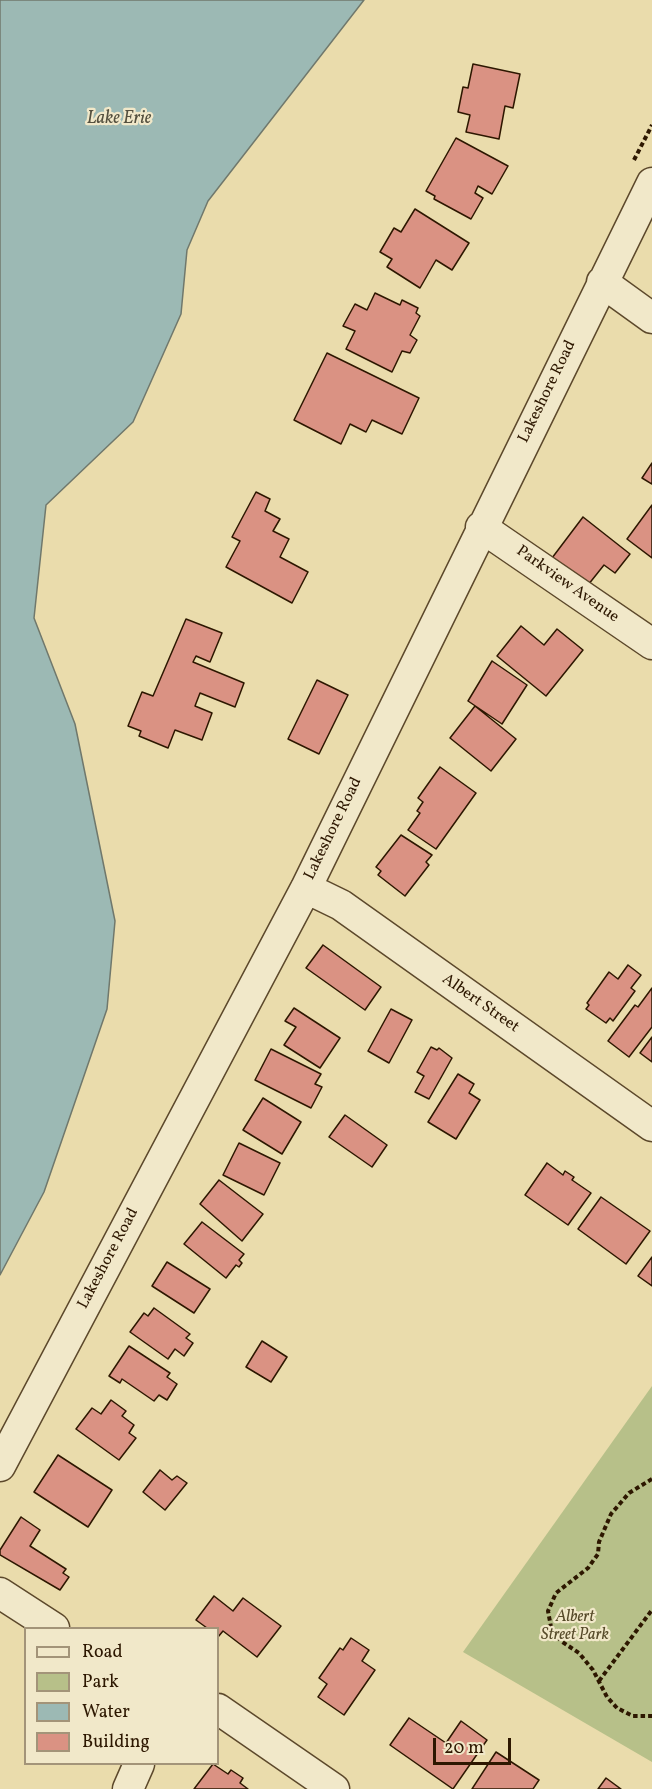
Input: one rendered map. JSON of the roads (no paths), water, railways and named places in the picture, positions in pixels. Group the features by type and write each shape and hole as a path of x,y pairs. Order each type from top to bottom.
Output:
{"street":[{"name":"Lakeshore Road","path":"0,1466 306,888 481,527 652,183"},
{"path":"602,282 652,318"},
{"name":"Parkview Avenue","path":"481,527 652,644"},
{"name":"Albert Street","path":"306,888 341,905 652,1126"},
{"path":"0,1593 51,1627"},
{"path":"219,1710 334,1789"},
{"path":"128,1789 139,1765"}],"water":[{"name":"Lake Erie","path":"0,0 364,0 208,201 187,250 181,314 133,422 46,505 34,618 75,724 115,921 107,1009 44,1192 0,1275"}],"park label":[{"name":"Albert Street Park","path":"575,1627"}]}
